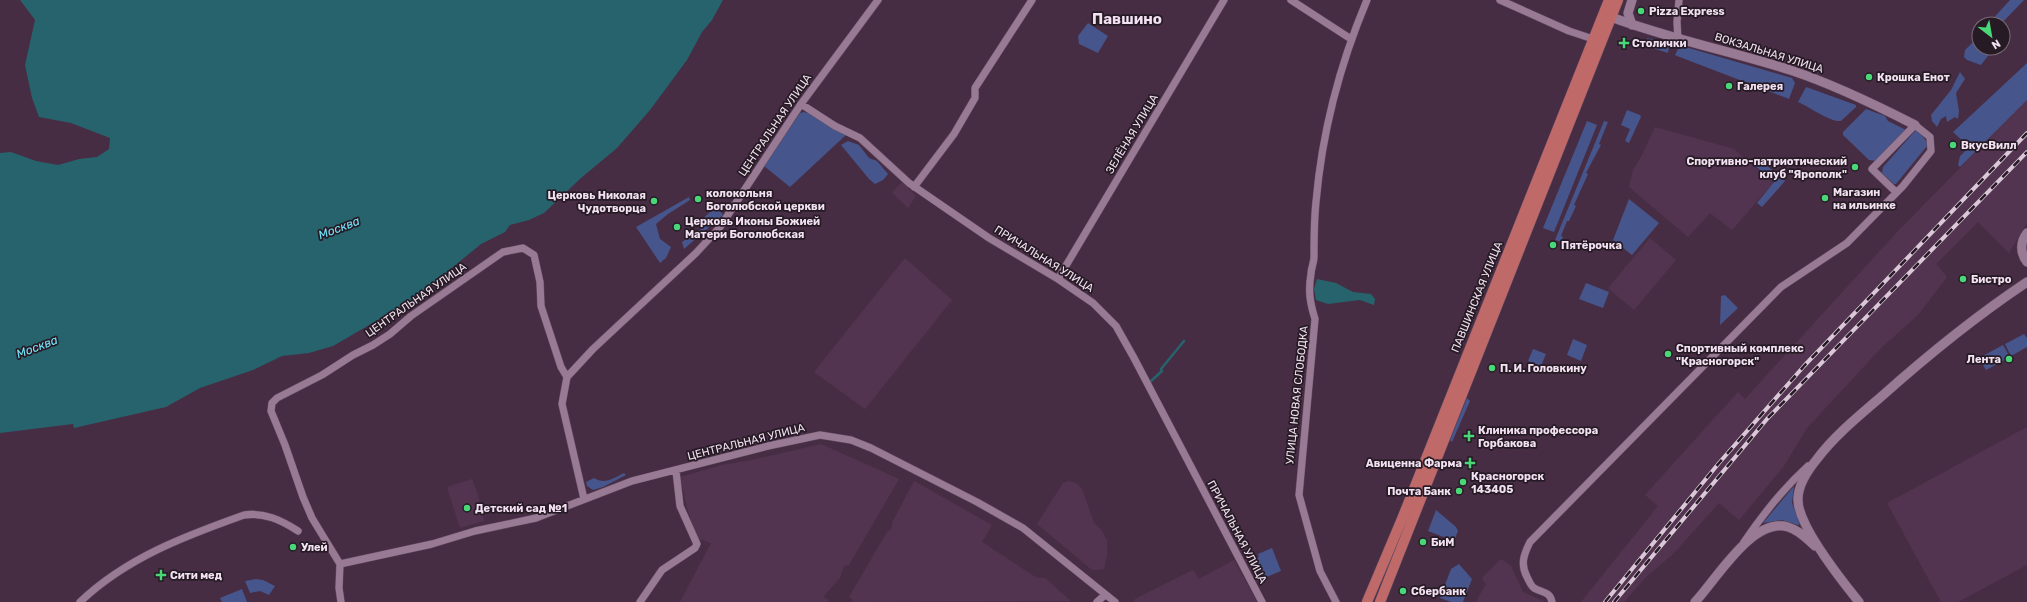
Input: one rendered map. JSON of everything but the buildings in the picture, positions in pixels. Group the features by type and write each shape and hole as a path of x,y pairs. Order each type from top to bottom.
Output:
{"main road":[{"name":"ПАВШИНСКАЯ УЛИЦА","path":"1380,602 1607,16 1609,0"},
{"name":"ПАВШИНСКАЯ УЛИЦА","path":"1368,602 1593,39 1618,0"}],"street":[{"name":"ЦЕНТРАЛЬНАЯ УЛИЦА","path":"878,0 801,104 720,227 696,253 593,349 567,376 561,367 541,306 540,282 534,254 523,248 503,252 411,316 373,346 353,355 322,375 278,398 272,403 271,411 285,445 303,497 312,518 340,564 432,544 475,531 536,518 632,481 676,471 768,446 820,435 851,440 905,465 1023,528 1115,602"},
{"path":"914,187 954,134 975,98 975,88 1032,0"},
{"name":"ЗЕЛЁНАЯ УЛИЦА","path":"1058,279 1224,0"},
{"path":"1291,0 1351,40"},
{"name":"УЛИЦА НОВАЯ СЛОБОДКА","path":"1336,602 1320,571 1299,495 1315,319 1310,301 1309,287 1314,264 1316,202 1327,130 1339,77 1351,40 1367,0"},
{"path":"1500,0 1569,31 1593,39"},
{"path":"1632,0 1628,13 1632,25"},
{"path":"1678,40 1677,22 1679,0"},
{"name":"ВОКЗАЛЬНАЯ УЛИЦА","path":"1607,16 1678,40 1723,50 1803,75 1865,99 1915,125"},
{"name":"ПРИЧАЛЬНАЯ УЛИЦА","path":"801,104 835,126 860,138 914,187 989,238 1058,279 1093,303 1116,326 1262,602"},
{"path":"1552,602 1547,592 1534,588 1525,573 1522,562 1530,542 1780,287 1847,243 1896,192 1931,151 1932,145 1930,137 1915,125 1872,169 1896,192"},
{"path":"2027,233 2022,246 2027,262"},
{"path":"1695,602 1707,590 1756,524 1792,481 1861,415 1942,344 2024,284 2027,275"},
{"path":"567,376 562,404 584,499"},
{"path":"1817,458 1802,480 1798,501 1804,520 1822,553 1859,602"},
{"path":"640,602 662,570 695,548 697,544 680,506 676,471"},
{"path":"80,602 101,584 135,560 175,541 244,515 254,513 274,518 298,531"},
{"path":"1738,549 1765,529 1774,526 1782,526 1801,533 1822,553"},
{"path":"340,564 339,588 341,602"},
{"path":"1842,581 1851,602"},
{"path":"1701,602 1707,590"},
{"path":"1097,602 1106,595"}],"shaded area":[{"path":"2010,0 2024,0 2009,16 1995,16"},
{"path":"1088,23 1108,36 1098,53 1079,44 1078,36"},
{"path":"1647,38 1667,43 1669,47 1668,53 1649,47"},
{"path":"1971,44 1971,56 1988,56 1981,65 1967,60 1964,57 1965,50"},
{"path":"1682,46 1792,78 1795,83 1789,99 1675,55 1678,49"},
{"path":"2027,63 2027,100 1960,167 1958,165 1960,156 1969,147 1953,132"},
{"path":"1960,72 1965,79 1956,93 1959,111 1958,119 1955,117 1947,122 1946,116 1941,119 1937,127 1932,121 1931,115 1951,90"},
{"path":"1806,87 1856,105 1856,107 1841,121 1831,119 1798,102"},
{"path":"2027,100 2027,223 2009,253 1978,222 1936,264 1947,277 1918,315 1882,347 1807,428 1784,466 1739,520 1719,503 1673,554 1646,577 1624,602 1581,602 1658,506 1645,495 1738,392 1745,399 1898,231"},
{"path":"1866,109 1885,116 1888,121 1906,130 1876,161 1869,160 1843,135 1843,132"},
{"path":"1627,110 1640,115 1641,117 1629,143 1625,141 1630,129 1621,125"},
{"path":"804,112 811,114 847,134 790,187 764,166 800,113"},
{"path":"1587,121 1597,125 1554,232 1543,228"},
{"path":"1604,121 1608,122 1599,144 1601,145 1586,173 1588,174 1574,205 1576,206 1569,221 1567,221 1561,236 1563,237 1561,242 1555,240"},
{"path":"1655,127 1734,149 1773,183 1732,230 1710,213 1688,237 1629,187 1633,170 1641,157"},
{"path":"1918,130 1927,142 1927,146 1896,184 1894,184 1882,173 1883,167 1915,131"},
{"path":"848,141 859,145 869,158 877,161 888,174 883,180 875,184 869,179 841,145"},
{"path":"1759,159 1785,181 1762,207 1757,203 1774,182 1754,165"},
{"path":"902,182 916,196 908,208 892,193"},
{"path":"689,197 690,200 668,214 656,224 660,239 671,247 666,258 660,263 636,227"},
{"path":"1629,199 1659,223 1632,255 1613,240"},
{"path":"717,206 723,215 684,249 682,242 701,229 700,221"},
{"path":"1650,238 1676,260 1634,310 1608,288"},
{"path":"905,258 952,300 865,409 814,372"},
{"path":"1586,283 1609,292 1603,308 1579,299"},
{"path":"1725,295 1738,308 1720,325 1721,296"},
{"path":"2024,334 2027,338 2027,347 2011,356 2005,344"},
{"path":"1573,339 1587,345 1581,361 1567,355"},
{"path":"2003,345 2010,357 1986,370 1979,358"},
{"path":"1533,349 1546,354 1541,366 1528,361"},
{"path":"1467,398 1470,401 1452,442 1450,440"},
{"path":"2027,427 2027,565 1958,602 1941,602 1887,503"},
{"path":"821,444 899,479 849,565 844,566 840,578 823,597 829,600 828,602 680,602 711,543 696,538 680,477 722,465 752,460"},
{"path":"624,473 626,475 603,487 593,490 587,486 586,482 594,478 606,481"},
{"name":"Детский сад №1","path":"472,479 478,495 484,521 460,528 447,487"},
{"path":"914,481 992,525 982,542 1037,578 1045,578 1071,601 852,602 853,600 849,597 887,532 892,528 892,523"},
{"path":"1069,481 1076,483 1082,489 1094,523 1102,531 1107,540 1107,555 1104,569 1092,570 1037,524 1063,483"},
{"path":"1794,486 1792,503 1800,524 1798,525 1782,520 1763,523"},
{"path":"1436,510 1456,527 1458,531 1454,541 1428,531"},
{"path":"1272,548 1281,571 1257,581 1253,570 1261,567 1260,564 1250,567 1248,562 1259,557 1258,554"},
{"path":"1501,559 1511,566 1523,592 1546,602 1476,602 1486,584 1482,578"},
{"path":"1234,560 1257,602 1134,602 1135,599 1193,570 1199,579"},
{"path":"1459,564 1472,579 1463,602 1451,602 1440,598 1451,569"},
{"path":"256,579 263,580 275,586 269,595 260,591 250,593 245,581"},
{"path":"242,589 247,602 222,602 220,598"}],"water":[{"name":"Москва","path":"20,0 723,0 712,20 702,32 687,60 650,110 617,148 581,178 544,213 529,220 510,225 505,232 481,244 414,299 333,346 309,353 282,356 253,370 200,388 166,407 74,428 73,424 0,433 0,153 11,152 36,161 58,165 79,159 97,157 109,149 110,138 71,123 39,117 32,98 25,65 35,20"},
{"path":"1317,279 1336,283 1353,292 1371,294 1375,299 1374,305 1360,300 1328,304 1316,300 1314,289"}],"waterway":[{"path":"1150,382 1162,371 1161,369 1184,341"}],"railway":[{"path":"1605,602 1719,463 1804,366 2027,133"},
{"path":"1614,602 1767,419 2027,152"}],"place":[{"name":"Pizza Express","path":"1641,11"},
{"name":"Столички","path":"1624,43"},
{"name":"Крошка Енот","path":"1869,77"},
{"name":"Галерея","path":"1729,86"},
{"name":"ВкусВилл","path":"1953,145"},
{"name":"Спортивно-патриотический клуб \"Ярополк\"","path":"1855,167"},
{"name":"Магазин на ильинке","path":"1825,198"},
{"name":"колокольня Боголюбской церкви","path":"698,199"},
{"name":"Церковь Николая Чудотворца","path":"654,201"},
{"name":"Церковь Иконы Божией Матери Боголюбская","path":"677,227"},
{"name":"Пятёрочка","path":"1553,245"},
{"name":"Бистро","path":"1963,279"},
{"name":"Спортивный комплекс \"Красногорск\"","path":"1668,354"},
{"name":"Лента","path":"2009,359"},
{"name":"П. И. Головкину","path":"1492,368"},
{"name":"Клиника профессора Горбакова","path":"1469,436"},
{"name":"Авиценна Фарма","path":"1470,463"},
{"name":"Красногорск 143405","path":"1463,482"},
{"name":"Почта Банк","path":"1459,491"},
{"name":"Детский сад №1","path":"467,508"},
{"name":"БиМ","path":"1423,542"},
{"name":"Улей","path":"293,547"},
{"name":"Сити мед","path":"161,575"},
{"name":"Сбербанк","path":"1403,591"}],"district":[{"name":"Павшино","path":"1127,19"}]}
